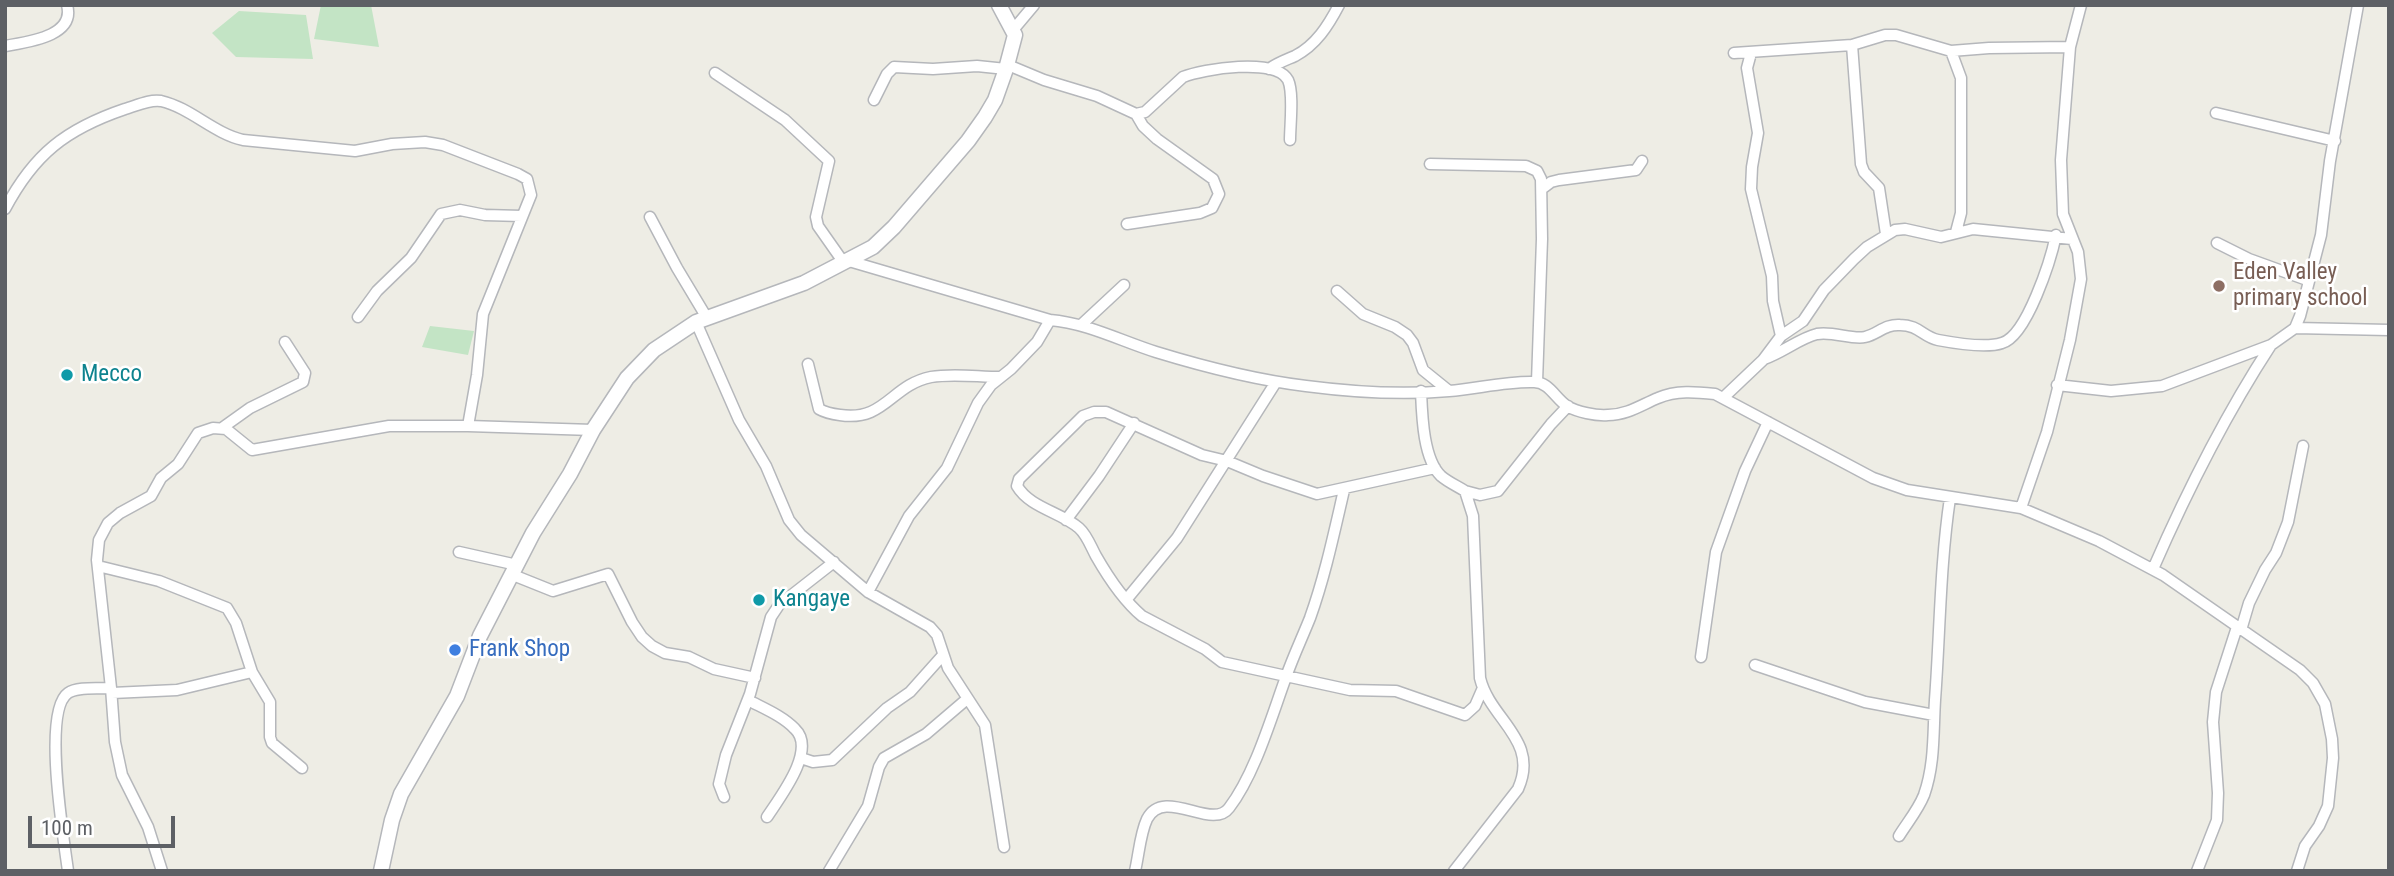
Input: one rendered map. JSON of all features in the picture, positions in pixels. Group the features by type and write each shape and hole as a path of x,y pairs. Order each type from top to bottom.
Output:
{"street":[{"path":"5,46 29,42 54,33 66,20 69,11 67,5"},
{"path":"382,871 392,820 401,794 457,696 480,636 533,533 570,474 593,430 627,379 654,350 701,320 804,283 873,247 894,227 968,141 995,100 1014,44 1013,30 999,5"},
{"path":"1013,30 1034,5"},
{"path":"1269,69 1296,56 1314,43 1339,5"},
{"path":"2021,508 2043,447 2070,340 2081,279 2078,251 2063,214 2061,160 2070,47 2081,5"},
{"path":"2057,385 2111,391 2162,386 2271,345 2295,328 2321,235 2358,5"},
{"path":"1734,53 1852,46 1885,34 1951,51 2070,47"},
{"path":"1852,46 1861,164 1864,172 1880,188 1886,234"},
{"path":"1951,51 1961,78 1961,213 1956,232"},
{"path":"1751,52 1747,68 1758,133 1751,189 1772,276 1775,314 1781,336"},
{"path":"874,100 887,74 894,67 1007,67 1097,96 1136,114 1143,126 1157,139 1213,179 1219,194 1212,208 1200,213 1128,224"},
{"path":"1136,114 1145,112 1183,77 1191,74 1236,67 1269,69 1281,72 1289,82 1290,141"},
{"path":"716,73 785,120 829,161 816,218 818,226 847,262 1050,320 1071,321 1181,359 1276,382 1382,392 1449,391 1537,382 1546,386 1568,406 1607,415 1627,413 1671,394 1715,394 1873,478 1907,490 2021,508 2076,531 2153,569 2300,670 2321,694 2328,714 2333,758 2328,806 2319,826 2305,846 2297,871"},
{"path":"5,209 26,173 65,135 106,115 157,100 183,111 221,133 243,140 355,151 410,142 443,145 518,174 527,179 531,195 484,314 468,426"},
{"path":"2216,113 2335,141"},
{"path":"1543,188 1559,180 1636,170 1642,161"},
{"path":"1430,164 1526,166 1537,171 1543,188 1537,382"},
{"path":"358,317 377,291 411,258 441,215 460,210 485,215 522,216"},
{"path":"1961,213 1973,229"},
{"path":"650,217 701,320 739,420 766,466 789,520 801,535 868,592 930,627 937,635 943,655 985,725 1004,847"},
{"path":"1724,397 1763,360 1781,336 1803,321 1824,290 1854,259 1886,234 1905,229 1941,237 1973,229 2056,235 2072,239"},
{"path":"1763,360 1817,334 1844,334 1861,338 1885,326 1901,324 1919,328 1936,340 2001,344 2009,340 2039,293 2056,235"},
{"path":"2217,243 2249,259 2308,281"},
{"path":"1081,325 1124,285"},
{"path":"1337,291 1363,314 1407,335 1413,343 1423,370 1449,391"},
{"path":"868,592 909,516 947,468 978,403 991,385 1037,342 1050,320"},
{"path":"2295,328 2389,330"},
{"path":"222,428 250,408 303,382 304,373 285,342"},
{"path":"2153,569 2216,435 2271,345"},
{"path":"808,364 819,409 826,413 851,417 873,414 901,391 932,377 1001,377"},
{"path":"1126,600 1177,538 1276,382"},
{"path":"1420,391 1423,430 1435,468 1441,476 1465,491 1480,495 1498,491 1568,406"},
{"path":"1435,468 1317,494 1227,461 1202,455 1106,412 1094,412 1083,416 1019,479 1017,486 1021,492 1050,512 1080,528 1126,600 1142,616 1205,649 1222,662 1350,690 1396,691 1465,715 1475,706 1482,690"},
{"path":"1701,657 1716,552 1745,471 1768,422"},
{"path":"1066,520 1134,423"},
{"path":"162,871 149,827 122,775 115,742 98,566 99,540 108,523 151,496 161,478 178,464 198,433 213,428 234,433 252,450 389,426 593,430"},
{"path":"2197,871 2217,820 2218,793 2213,722 2216,692 2249,603 2276,553 2288,522 2304,446"},
{"path":"1135,871 1143,829 1148,817 1157,809 1166,806 1217,816 1226,812 1241,790 1310,618 1327,564 1344,490"},
{"path":"1454,871 1518,789 1524,776 1525,764 1516,738 1482,690 1473,516 1465,491"},
{"path":"1899,836 1923,798 1932,768 1944,537 1950,498"},
{"path":"459,552 515,570 553,591 608,574 632,622 652,646 666,653 689,657 714,669 755,678"},
{"path":"724,797 719,785 726,755 748,700 771,617 779,605 834,562"},
{"path":"98,566 159,581 227,608 236,623 252,672 270,702 272,743 302,768"},
{"path":"801,758 826,762 843,752 879,715 910,692 943,655"},
{"path":"1755,665 1866,702 1934,715"},
{"path":"68,871 56,765 57,718 64,697 70,691 177,690 252,672"},
{"path":"829,871 868,806 884,758 926,734 967,699"},
{"path":"748,700 794,728 802,743 801,758 768,817"}],"green space":[{"path":"321,5 371,5 379,47 314,39"},
{"path":"239,11 306,15 313,59 236,57 212,33"},
{"path":"430,326 474,331 468,355 422,347"}],"place":[{"name":"Eden Valley primary school","path":"2219,286"},
{"name":"Mecco","path":"67,375"},
{"name":"Kangaye","path":"759,600"},
{"name":"Frank Shop","path":"455,650"}]}
